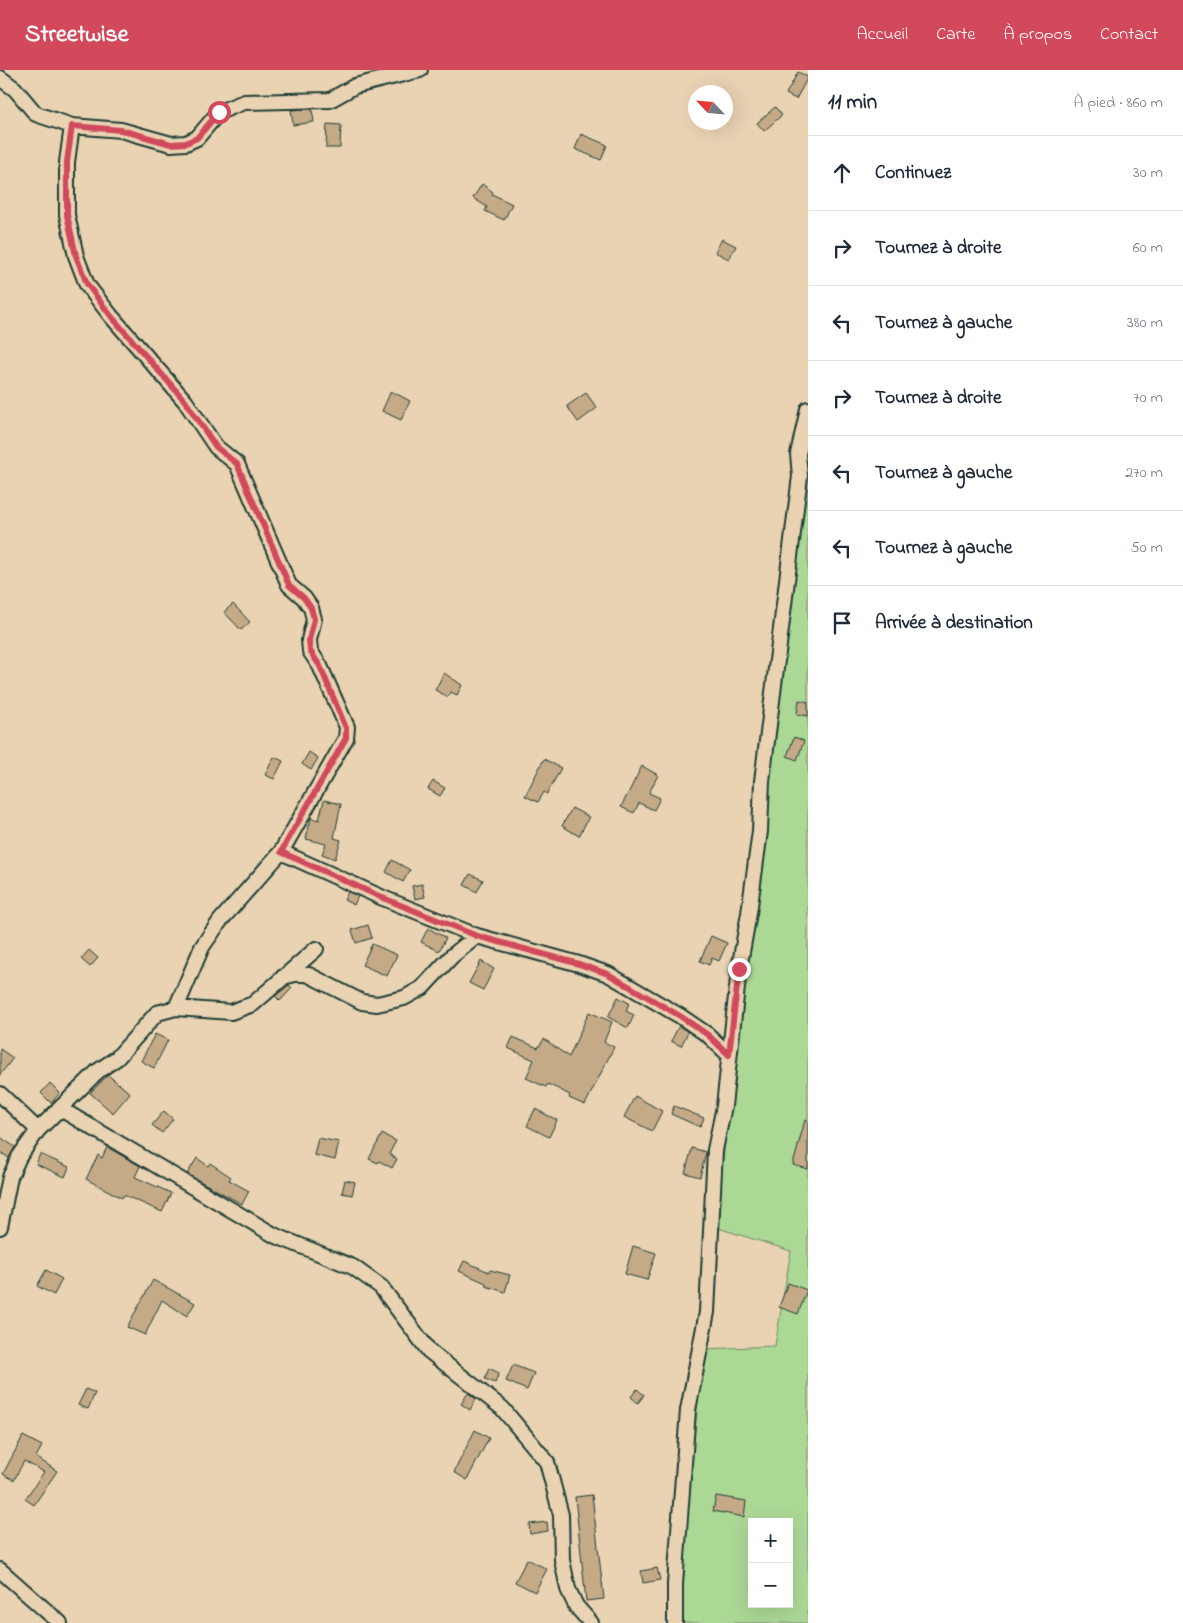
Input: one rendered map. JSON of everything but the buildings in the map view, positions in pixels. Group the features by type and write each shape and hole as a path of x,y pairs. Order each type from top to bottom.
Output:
{"street":[{"path":"0,78 16,89 36,114 72,126 121,130 171,144 186,143 197,138 219,112 244,102 330,100 355,86 420,70"},
{"path":"72,126 67,162 67,215 76,256 87,284 111,316 185,401 216,447 237,464 289,585 304,598 311,608 314,619 309,640 310,651 320,666 346,728 346,738 281,852 220,921 202,947 176,1008"},
{"path":"675,1623 684,1447 688,1410 707,1312 715,1150 724,1106 739,969 760,831 762,781 800,476 798,454 808,409"},
{"path":"281,852 383,898 477,936 561,958 608,974 680,1016 708,1035 729,1055"},
{"path":"283,977 299,973 308,975 362,1002 378,1004 404,998 422,988 452,956 477,936"},
{"path":"0,1227 10,1177 19,1157 38,1130 58,1108 98,1071 117,1058 157,1013 176,1008 231,1012 253,1004 316,950"},
{"path":"0,1094 38,1130"},
{"path":"58,1108 274,1236 353,1267 381,1287 428,1351 502,1408 547,1462 562,1515 562,1560 568,1589 576,1606 591,1623"},
{"path":"0,1570 60,1623"}],"green space":[{"path":"808,444 808,1623 679,1623 684,1539 703,1349 775,1346 791,1251 715,1227"}],"route":[{"path":"219,112 197,138 186,143 171,144 121,130 72,126 67,162 67,215 76,256 87,284 111,316 185,401 216,447 237,464 289,585 304,598 311,608 314,619 309,640 310,651 320,666 342,718 346,728 346,738 281,852 383,898 477,936 498,940 608,974 659,1002 680,1016 708,1035 729,1055 739,969"}]}
